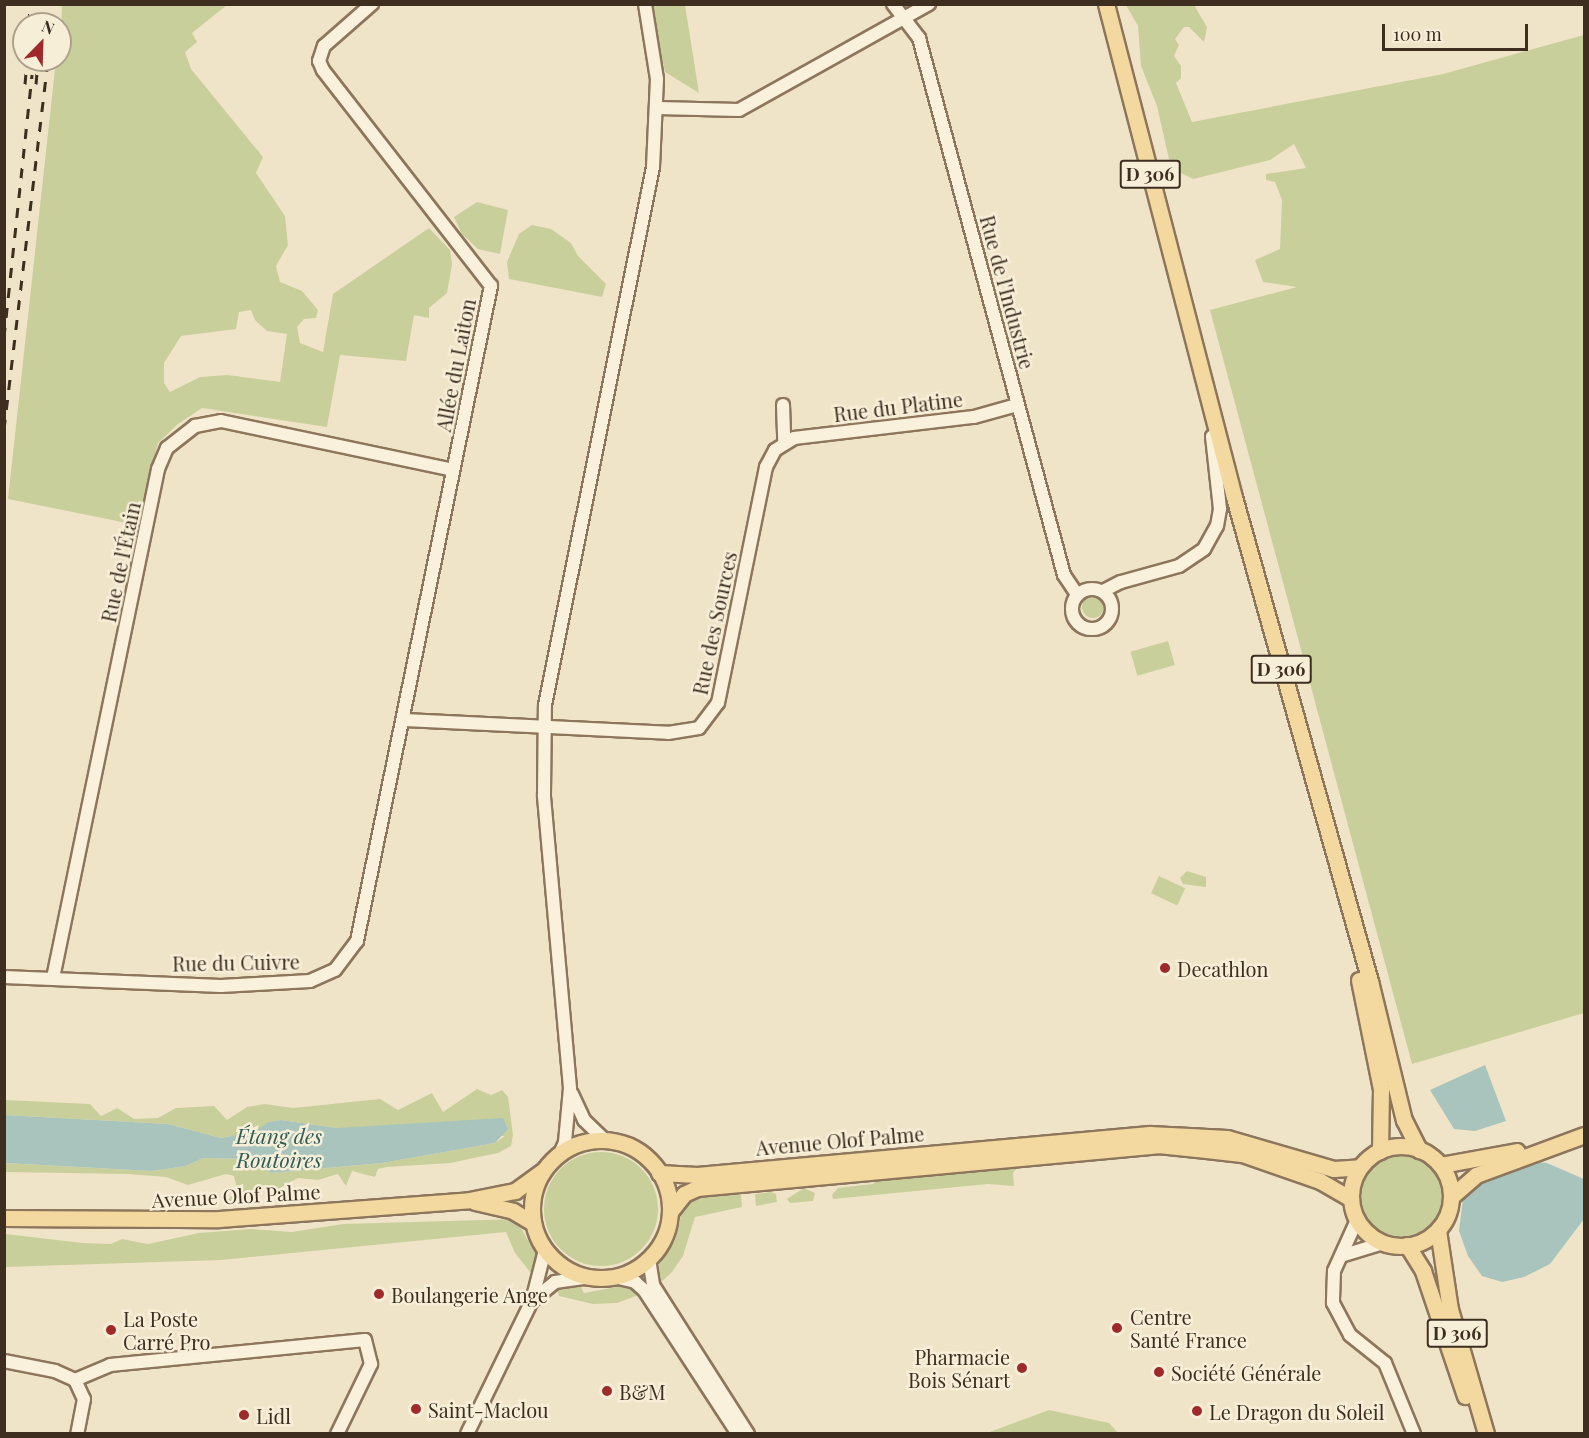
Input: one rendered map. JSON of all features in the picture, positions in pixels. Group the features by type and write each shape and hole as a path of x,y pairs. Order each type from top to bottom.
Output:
{"main road":[{"name":"D 306","path":"1106,4 1208,396 1356,942 1370,981 1404,1120 1419,1150"},
{"name":"D 306","path":"1356,942 1358,975 1381,1089 1380,1151"},
{"path":"1024,1151 1149,1134 1192,1134 1250,1143 1334,1168 1360,1167"},
{"path":"1441,1165 1580,1136"},
{"path":"1452,1196 1441,1165 1419,1150 1393,1147 1380,1151 1360,1167 1351,1199 1357,1220 1368,1234 1383,1243 1407,1245 1424,1240 1438,1230 1452,1196 1476,1175 1580,1136"},
{"path":"606,1141 637,1150 659,1173 670,1212 666,1232 649,1259 614,1277 591,1277 565,1268 545,1250 533,1223 533,1196 543,1171 560,1154 582,1143 606,1141"},
{"path":"1024,1151 1136,1145 1215,1149 1296,1171 1337,1189 1351,1199"},
{"name":"Avenue Olof Palme","path":"659,1173 697,1175 1024,1151"},
{"name":"Avenue Olof Palme","path":"670,1212 684,1194 697,1188 1024,1151"},
{"name":"Avenue Olof Palme","path":"4,1218 219,1218 469,1200 515,1191 543,1171"},
{"name":"Avenue Olof Palme","path":"469,1200 513,1210 533,1223"},
{"name":"D 306","path":"1438,1230 1450,1309 1486,1434"},
{"name":"D 306","path":"1407,1245 1423,1271 1476,1434"}],"street":[{"name":"Allée du Laiton","path":"372,4 329,39 320,54 323,70 489,278 491,286 405,720"},
{"path":"560,1154 565,1142 570,1088 544,794 544,727 560,625 652,166 658,108 655,58 645,4"},
{"name":"Rue de l'Industrie","path":"893,4 919,38 1064,575 1077,594"},
{"path":"658,108 739,110 929,4"},
{"path":"1103,591 1120,582 1179,566 1204,549 1212,537 1220,495 1208,396"},
{"path":"783,405 784,443"},
{"name":"Rue du Platine","path":"784,443 794,438 974,417 1017,405"},
{"name":"Rue de l'Étain","path":"53,978 158,469 167,448 195,426 221,420 453,470"},
{"name":"Rue des Sources","path":"405,720 682,734 708,721 718,703 766,467 784,443"},
{"path":"1094,588 1103,591 1109,597 1112,615 1100,628 1091,629 1075,620 1073,602 1077,594 1094,588"},
{"name":"Rue du Cuivre","path":"4,977 268,986 310,981 335,970 349,956 360,931 405,720"},
{"path":"570,1088 584,1120 606,1141"},
{"path":"1357,1220 1332,1282 1336,1313 1350,1335 1385,1363 1414,1434"},
{"path":"1344,1255 1383,1243"},
{"path":"467,1434 532,1301 545,1250"},
{"path":"649,1259 653,1285 748,1434"},
{"path":"532,1301 555,1282 591,1277"},
{"path":"614,1277 635,1282 644,1290 738,1434"},
{"path":"75,1380 110,1365 365,1340 371,1364 337,1434"},
{"path":"4,1361 55,1371 75,1380 84,1399 77,1434"}],"green space":[{"path":"62,5 227,5 192,33 197,42 185,52 191,69 263,157 256,173 285,216 288,245 276,266 280,282 302,291 318,310 316,318 304,319 297,327 300,343 323,352 333,294 429,228 450,250 452,264 447,293 429,308 429,318 414,315 406,361 340,355 327,427 202,408 178,424 158,443 137,525 8,499 55,72 72,72 72,12 62,12","holes":["251,310 255,320 267,331 287,334 280,382 227,375 200,377 170,392 164,383 164,363 181,336 236,329 239,312"]},
{"path":"651,5 685,5 699,93 665,72"},
{"path":"1126,5 1194,5 1207,27 1204,42 1189,27 1184,27 1175,39 1179,45 1174,56 1181,66 1181,78 1176,83 1192,122 1443,74 1584,35 1584,1013 1412,1064 1210,310 1297,287 1263,282 1255,260 1280,249 1282,200 1275,182 1266,180 1266,174 1306,168 1294,144 1270,160 1193,179 1171,168 1157,106 1141,66 1138,26"},
{"path":"477,202 508,210 500,254 478,249 462,234 454,217"},
{"path":"532,225 551,229 571,243 578,256 606,284 602,297 509,279 507,262 519,234"},
{"path":"1093,596 1101,599 1104,607 1101,615 1093,618 1085,615 1082,607 1085,599"},
{"path":"1168,641 1175,665 1137,676 1131,652"},
{"path":"1187,871 1206,877 1206,887 1183,884 1180,878"},
{"path":"1159,876 1185,888 1177,905 1151,893"},
{"path":"477,1089 491,1095 502,1090 508,1097 513,1135 511,1146 498,1153 450,1163 387,1167 378,1169 375,1177 352,1171 346,1186 338,1174 318,1180 298,1178 278,1189 264,1188 256,1204 229,1206 226,1202 237,1190 234,1176 226,1174 188,1185 166,1177 128,1174 5,1172 4,1163 152,1171 186,1166 203,1158 244,1159 271,1173 382,1163 495,1143 505,1136 337,1128 281,1120 268,1122 257,1131 221,1138 168,1124 5,1115 5,1100 90,1104 101,1116 117,1108 134,1119 158,1118 176,1108 214,1106 227,1120 247,1107 265,1104 293,1108 380,1099 398,1110 432,1093 443,1112"},
{"path":"601,1152 623,1156 633,1161 649,1177 654,1187 658,1209 654,1231 649,1241 633,1257 623,1262 601,1266 579,1262 569,1257 553,1241 548,1231 544,1209 548,1187 553,1177 569,1161 579,1156"},
{"path":"1403,1153 1426,1160 1438,1172 1445,1195 1438,1218 1426,1230 1403,1237 1380,1230 1368,1218 1361,1195 1368,1172 1380,1160"},
{"path":"1013,1165 1017,1168 1013,1173 1014,1186 988,1184 833,1199 832,1195 838,1188 873,1184 882,1176"},
{"path":"804,1188 815,1193 813,1201 790,1203 787,1199"},
{"path":"715,1192 741,1195 742,1207 695,1217 683,1256 672,1272 660,1283 656,1281 655,1271 675,1241 683,1206 692,1195"},
{"path":"771,1192 776,1194 777,1202 756,1206 755,1194"},
{"path":"516,1219 541,1264 534,1277 515,1253 506,1232 221,1260 5,1267 5,1234 83,1243 111,1244 122,1239 148,1244 199,1233 251,1229 292,1232 343,1224"},
{"path":"566,1284 581,1287 584,1293 628,1285 644,1293 617,1303 593,1304 559,1296 557,1288"},
{"path":"1049,1410 1109,1423 1118,1433 987,1433"}],"water":[{"path":"1485,1065 1506,1121 1475,1131 1454,1129 1430,1090"},
{"name":"Étang des Routoires","path":"5,1115 168,1124 221,1138 256,1131 268,1122 281,1120 337,1128 503,1118 508,1129 495,1143 382,1163 271,1173 244,1159 203,1158 186,1166 152,1171 5,1163"},
{"path":"1525,1161 1547,1163 1584,1179 1584,1219 1550,1264 1524,1277 1502,1282 1482,1276 1468,1256 1459,1231 1463,1199 1475,1183"}],"railway":[{"path":"30,4 30,12"},
{"path":"42,12 43,4"},
{"path":"53,12 54,4"},
{"path":"25,84 26,72"},
{"path":"36,84 37,72"},
{"path":"4,429 47,72"},
{"path":"4,337 32,74"}],"place":[{"name":"Decathlon","path":"1165,968"},
{"name":"Boulangerie Ange","path":"379,1294"},
{"name":"Centre Santé France","path":"1117,1328"},
{"name":"La Poste Carré Pro","path":"111,1330"},
{"name":"Pharmacie Bois Sénart","path":"1022,1368"},
{"name":"Société Générale","path":"1159,1372"},
{"name":"B&M","path":"607,1391"},
{"name":"Saint-Maclou","path":"416,1409"},
{"name":"Le Dragon du Soleil","path":"1197,1411"},
{"name":"Lidl","path":"244,1415"}]}
